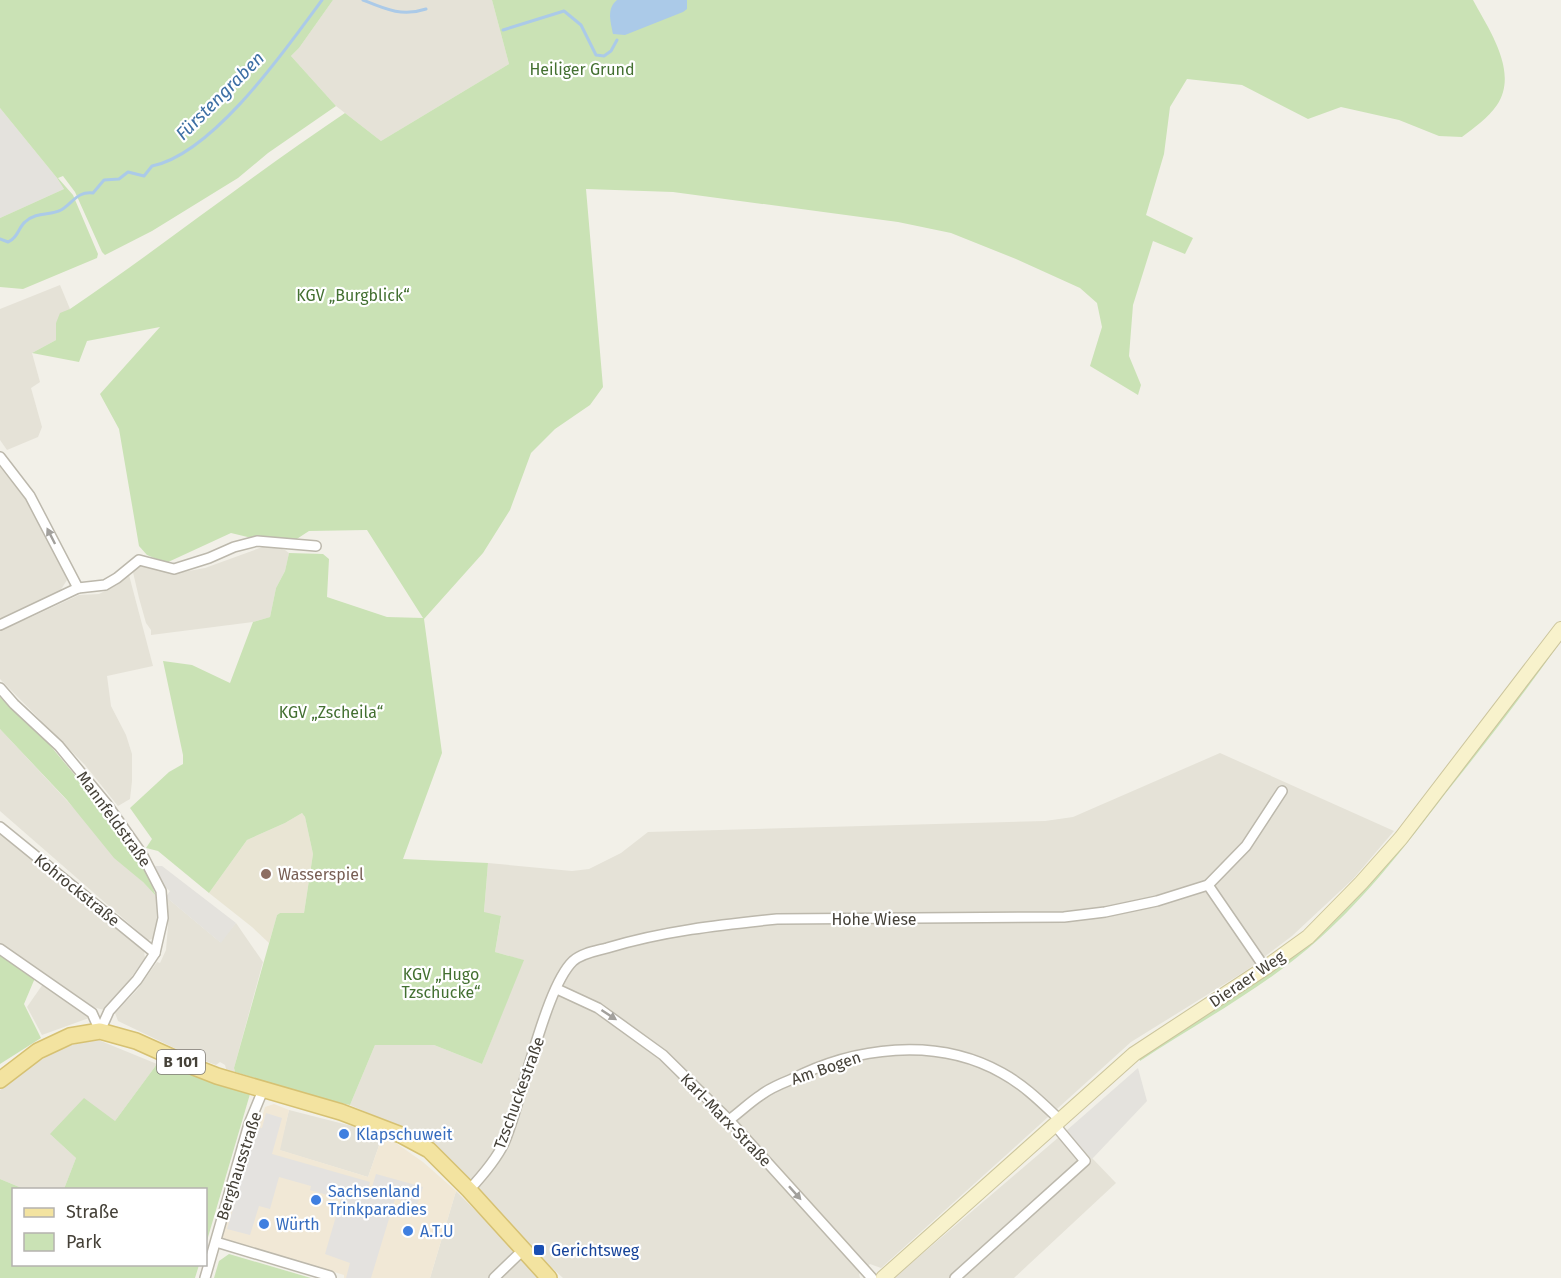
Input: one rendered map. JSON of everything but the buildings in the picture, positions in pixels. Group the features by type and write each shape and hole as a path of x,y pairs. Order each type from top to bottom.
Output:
{"main road":[{"name":"Dieraer Weg","path":"883,1278 1134,1054 1264,969 1308,937 1401,838 1561,629"},
{"name":"B 101","path":"0,1080 38,1051 70,1036 100,1031 136,1041 194,1068 341,1112 401,1135 429,1150 469,1190 549,1278"}],"street":[{"path":"0,457 30,496 78,588"},
{"path":"0,625 78,588 105,585 139,560 174,569 256,541 316,546"},
{"name":"Mannfeldstraße","path":"0,688 59,746 106,802 142,854 161,891 163,918 155,953 137,980 109,1011 100,1031"},
{"name":"Hohe Wiese","path":"557,989 567,968 575,959 585,954 632,940 682,930 777,920 1064,916 1105,912 1157,901 1208,885 1246,846 1282,791"},
{"name":"Kohrockstraße","path":"0,827 155,953"},
{"path":"1208,885 1264,969"},
{"path":"0,949 92,1013 100,1031"},
{"name":"Karl-Marx-Straße","path":"557,989 598,1008 663,1055 729,1120 872,1278"},
{"name":"Tzschuckestraße","path":"469,1190 490,1165 504,1142 557,989"},
{"name":"Am Bogen","path":"729,1120 763,1094 802,1073 841,1059 880,1050 920,1050 983,1063 1033,1093 1085,1161 955,1278"},
{"name":"Berghausstraße","path":"205,1278 249,1124 263,1090"},
{"name":"Berghausstraße","path":"216,1242 331,1278"},
{"path":"494,1278 523,1250"}],"shaded area":[{"path":"333,0 492,0 509,64 381,141 336,106 291,56"},
{"path":"0,108 64,189 0,218"},
{"path":"60,285 70,309 56,323 56,340 32,353 40,382 31,388 42,427 38,437 7,450 0,440 0,309"},
{"path":"0,463 27,497 50,540 67,580 60,591 0,619"},
{"path":"268,545 289,553 285,571 276,588 270,617 253,622 151,635 132,568 139,564 183,572 205,568"},
{"path":"129,575 153,666 107,676 111,706 126,735 132,754 130,799 118,806 85,765 0,679 0,629 79,595 99,594 117,585"},
{"path":"0,729 156,896 157,926 153,939 148,940 0,811"},
{"path":"1220,753 1394,831 1353,879 1292,936 1247,970 1131,1042 881,1268 870,1264 859,1274 860,1278 563,1278 400,1127 350,1105 375,1045 434,1045 482,1064 523,960 495,952 501,917 484,913 488,863 572,871 589,869 621,853 648,832 1045,821 1073,817"},
{"name":"Wasserspiel","path":"302,813 305,817 313,854 304,913 277,915 269,943 209,893 247,840"},
{"path":"0,826 144,951 145,958 117,997 104,1010 93,1007 0,944"},
{"path":"155,866 162,866 236,923 221,943 166,897 170,891 163,885"},
{"path":"166,897 220,942 236,923 263,962 234,1068 235,1072 226,1069 225,1065 220,1062 216,1065 189,1055 118,1021 115,1013 137,990 157,962 160,963 166,950 168,926"},
{"path":"43,984 89,1018 42,1035 27,1007"},
{"path":"96,1039 157,1064 115,1121 51,1135 76,1158 64,1188 22,1188 0,1179 0,1090 23,1071 64,1047"},
{"path":"1138,1068 1147,1101 1092,1159 1066,1131"},
{"path":"274,1104 289,1110 280,1150 368,1177 383,1134 423,1162 456,1191 430,1278 344,1278 344,1275 220,1238 255,1123 261,1121 265,1107"},
{"path":"289,1110 383,1134 368,1177 279,1150"},
{"path":"266,1113 282,1118 272,1154 370,1182 368,1189 371,1190 376,1174 423,1187 417,1205 395,1199 371,1278 346,1278 350,1263 325,1254 341,1199 310,1190 311,1186 279,1177 270,1209 259,1206 250,1235 227,1229 257,1127 262,1128"},
{"path":"1066,1131 1116,1183 1014,1278 894,1278"},
{"path":"456,1191 507,1242 540,1278 430,1278"}],"green space":[{"path":"0,0 333,0 291,56 336,106 268,153 238,178 152,231 105,255 75,192 63,176 58,178 73,195 98,254 97,258 23,289 0,287 0,218 64,189 0,108"},
{"path":"492,0 1473,0 1499,51 1505,79 1503,92 1497,105 1462,137 1439,136 1399,120 1341,107 1308,119 1242,85 1187,79 1170,107 1164,154 1146,215 1193,238 1185,254 1153,241 1133,305 1129,356 1141,385 1138,395 1090,366 1102,327 1097,303 1080,288 951,233 898,222 673,192 586,189 603,387 590,405 555,429 531,453 510,510 483,553 424,619 442,753 403,859 488,863 484,912 501,916 495,952 524,960 482,1064 434,1045 375,1045 350,1105 315,1097 235,1072 234,1068 277,915 304,913 313,854 305,817 302,813 247,840 209,893 158,851 146,848 152,839 130,808 169,772 183,764 163,661 192,665 230,683 253,622 270,617 276,588 285,571 289,553 323,554 329,559 327,597 387,617 423,618 367,530 309,531 286,546 231,533 166,563 147,555 139,546 119,429 100,394 160,327 87,341 79,362 32,353 56,340 56,323 60,313 70,309 105,285 345,113 381,141 509,64"},
{"path":"1561,636 1561,641 1490,738 1386,869 1337,922 1278,972 1140,1061 1138,1053 1304,945"},
{"path":"0,697 48,743 115,823 128,849 131,848 150,880 156,896 114,858 67,800 0,729"},
{"path":"0,955 35,978 24,1004 41,1038 0,1064"},
{"path":"157,1064 250,1094 207,1241 207,1188 64,1188 76,1158 50,1134 84,1098 115,1121"},
{"path":"0,1179 22,1188 12,1188 12,1266 199,1266 195,1278 0,1278"},
{"path":"229,1254 311,1278 214,1278 219,1261"}],"water":[{"path":"617,0 687,0 687,9 625,35 613,34 610,12"}],"waterway":[{"name":"Fürstengraben","path":"0,239 8,242 30,219 61,210 79,196 93,193 104,180 119,179 128,172 144,176 152,166 175,157 199,142 246,97 322,0"},
{"path":"363,0 401,12 426,9"},
{"path":"503,30 564,11 581,25 596,55 604,56 611,51 617,40"}],"place":[{"name":"Wasserspiel","path":"266,874"},
{"name":"Klapschuweit","path":"344,1134"},
{"name":"Sachsenland Trinkparadies","path":"316,1200"},
{"name":"Würth","path":"264,1224"},
{"name":"A.T.U","path":"408,1231"},
{"name":"Gerichtsweg","path":"539,1250"}],"park label":[{"name":"Heiliger Grund","path":"582,69"},
{"name":"KGV „Burgblick“","path":"353,295"},
{"name":"KGV „Zscheila“","path":"331,712"},
{"name":"KGV „Hugo Tzschucke“","path":"441,983"}]}
